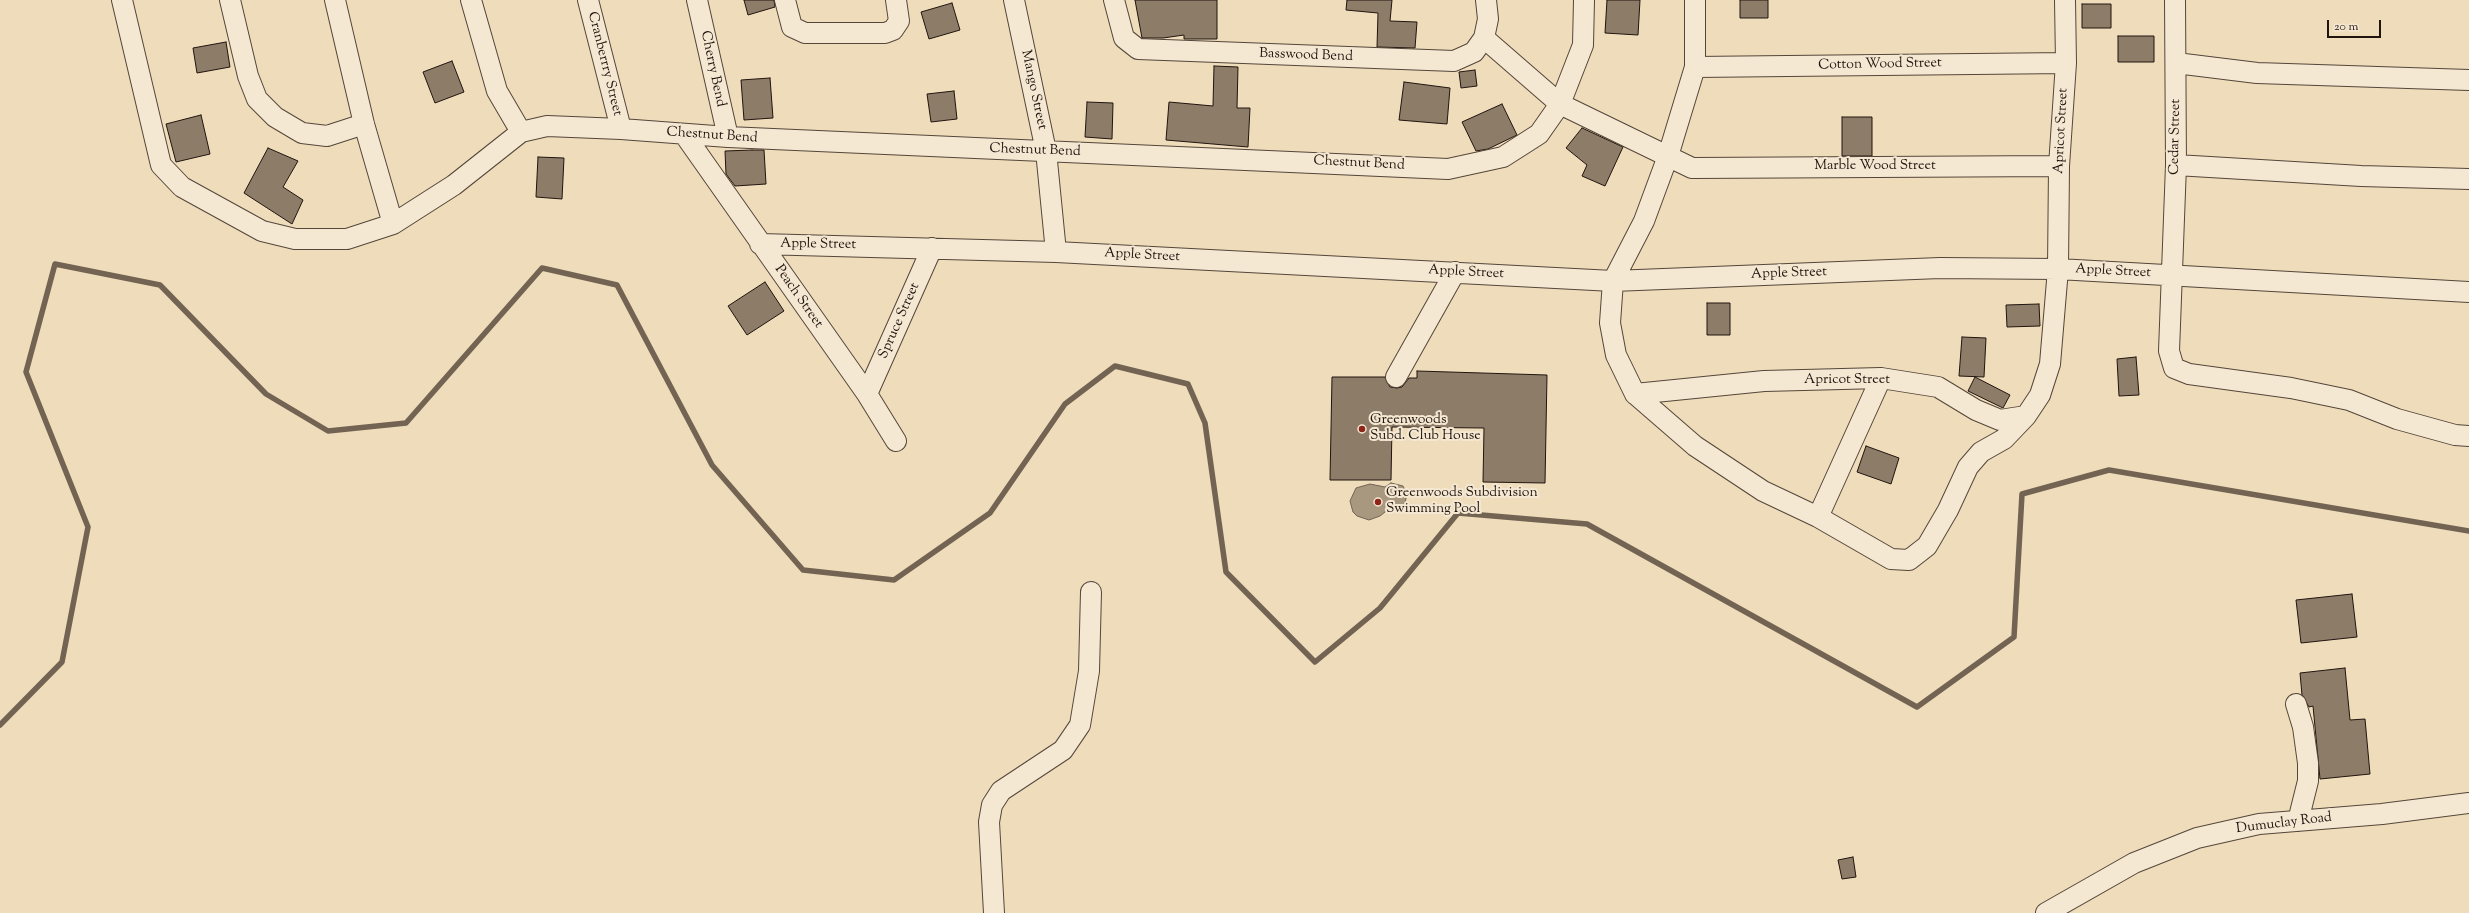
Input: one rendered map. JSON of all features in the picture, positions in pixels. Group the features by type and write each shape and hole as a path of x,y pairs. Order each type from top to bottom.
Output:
{"street":[{"path":"122,0 161,164 182,187 262,230 295,239 347,239 393,224 454,185 521,132 498,90 471,0"},
{"path":"230,0 248,76 257,99 275,117 302,133 327,136 364,124"},
{"path":"335,0 364,124 393,224"},
{"name":"Cranberrry Street","path":"588,0 621,129"},
{"name":"Cherry Bend","path":"697,0 728,138"},
{"path":"785,0 792,27 805,33 885,33 898,26 896,0"},
{"name":"Mango Street","path":"1014,0 1046,151 1056,252"},
{"name":"Basswood Bend","path":"1114,0 1124,38 1138,49 1454,61 1474,52 1484,38 1488,19 1486,0"},
{"name":"Chestnut Bend","path":"521,132 547,126 621,129 728,138 1448,169 1503,157 1539,134 1560,104 1583,45 1584,0"},
{"path":"1695,0 1695,67 1668,156 1644,221 1613,281 1610,323 1616,355 1635,394 1695,446 1763,490 1818,517 1891,560 1909,560 1927,546 1948,510 1968,467 1981,452 2004,439 2026,416"},
{"name":"Apricot Street","path":"1635,394 1764,382 1881,378 1938,386 1976,410 2000,420 2026,416 2040,395 2050,364 2058,269 2059,166 2066,64 2065,0"},
{"name":"Cedar Street","path":"2175,0 2176,164 2169,351 2174,368 2189,374 2291,388 2349,400 2397,419 2455,435 2469,436"},
{"path":"1484,38 1560,104 1668,156"},
{"name":"Cotton Wood Street","path":"1695,67 2066,64"},
{"path":"2176,64 2257,73 2469,80"},
{"name":"Peach Street","path":"684,134 867,394 896,441"},
{"name":"Marble Wood Street","path":"1668,156 1692,168 2059,166"},
{"path":"2176,164 2361,176 2469,179"},
{"name":"Apple Street","path":"760,244 1056,252 1613,281 1940,268 2058,269 2172,274 2469,292"},
{"name":"Spruce Street","path":"867,394 932,248"},
{"path":"1396,377 1455,272"},
{"path":"1818,517 1881,378"},
{"path":"994,913 989,822 992,805 1001,791 1063,750 1073,738 1080,725 1089,671 1091,592"},
{"path":"2296,704 2303,727 2308,763 2308,781 2298,821"},
{"name":"Dumuclay Road","path":"2046,913 2134,863 2197,838 2259,824 2469,803"}],"shaded area":[{"name":"Greenwoods Subdivision Swimming Pool","path":"1391,483 1403,486 1407,494 1405,503 1398,509 1390,508 1380,516 1369,520 1357,516 1353,512 1350,501 1356,488 1370,484 1385,487"}],"building":[{"path":"744,0 774,0 775,7 748,15"},
{"path":"1135,0 1217,0 1217,39 1184,39 1184,35 1163,38 1142,38"},
{"path":"1347,0 1392,0 1390,21 1417,22 1415,48 1377,47 1378,13 1346,10"},
{"path":"1607,0 1640,0 1638,35 1605,33"},
{"path":"1740,0 1768,0 1768,18 1740,18"},
{"path":"952,3 960,30 929,39 921,12"},
{"path":"2082,4 2111,4 2111,28 2082,28"},
{"path":"2118,36 2154,36 2154,62 2118,62"},
{"path":"226,42 230,67 197,73 193,48"},
{"path":"452,61 464,92 435,103 423,72"},
{"path":"1214,66 1238,67 1237,108 1250,108 1248,147 1166,140 1169,102 1213,106"},
{"path":"1475,70 1477,86 1461,88 1459,72"},
{"path":"770,78 773,118 744,120 741,80"},
{"path":"1404,82 1450,88 1447,124 1399,120"},
{"path":"954,91 957,119 931,122 927,94"},
{"path":"1087,102 1113,103 1112,139 1085,137"},
{"path":"1502,104 1517,135 1488,149 1476,151 1462,122"},
{"path":"201,115 210,154 176,162 166,124"},
{"path":"1842,117 1872,117 1872,156 1842,156"},
{"path":"1582,128 1623,147 1605,186 1582,176 1587,165 1566,148"},
{"path":"268,148 298,161 283,187 303,200 292,224 244,193"},
{"path":"764,150 766,184 735,186 726,174 725,151"},
{"path":"538,157 564,158 562,199 536,197"},
{"path":"765,282 784,311 747,335 728,306"},
{"path":"1707,303 1730,303 1730,335 1707,335"},
{"path":"2039,304 2040,326 2007,327 2006,305"},
{"path":"1962,337 1986,338 1984,377 1959,376"},
{"path":"2136,357 2139,395 2119,396 2117,359"},
{"path":"1417,371 1547,375 1545,483 1483,482 1484,428 1392,427 1391,480 1330,480 1332,377 1385,377 1390,387 1397,388 1402,387 1409,378 1417,378"},
{"path":"1975,377 2010,395 2003,408 1968,391"},
{"path":"1866,446 1899,458 1891,484 1857,472"},
{"path":"2352,594 2357,637 2301,643 2296,600"},
{"path":"2345,668 2350,720 2365,719 2370,774 2320,779 2313,706 2309,707 2302,695 2300,673"},
{"path":"1853,857 1856,877 1842,879 1838,860"}],"waterway":[{"path":"0,725 62,662 88,527 26,372 55,264 160,285 266,394 328,431 406,423 542,268 617,285 712,465 803,570 894,580 990,513 1065,404 1115,366 1188,384 1205,423 1226,572 1315,662 1380,608 1458,513 1587,524 1917,707 2014,637 2022,494 2109,470 2469,531"}],"place":[{"name":"Greenwoods Subd. Club House","path":"1362,429"},
{"name":"Greenwoods Subdivision Swimming Pool","path":"1378,502"}]}
